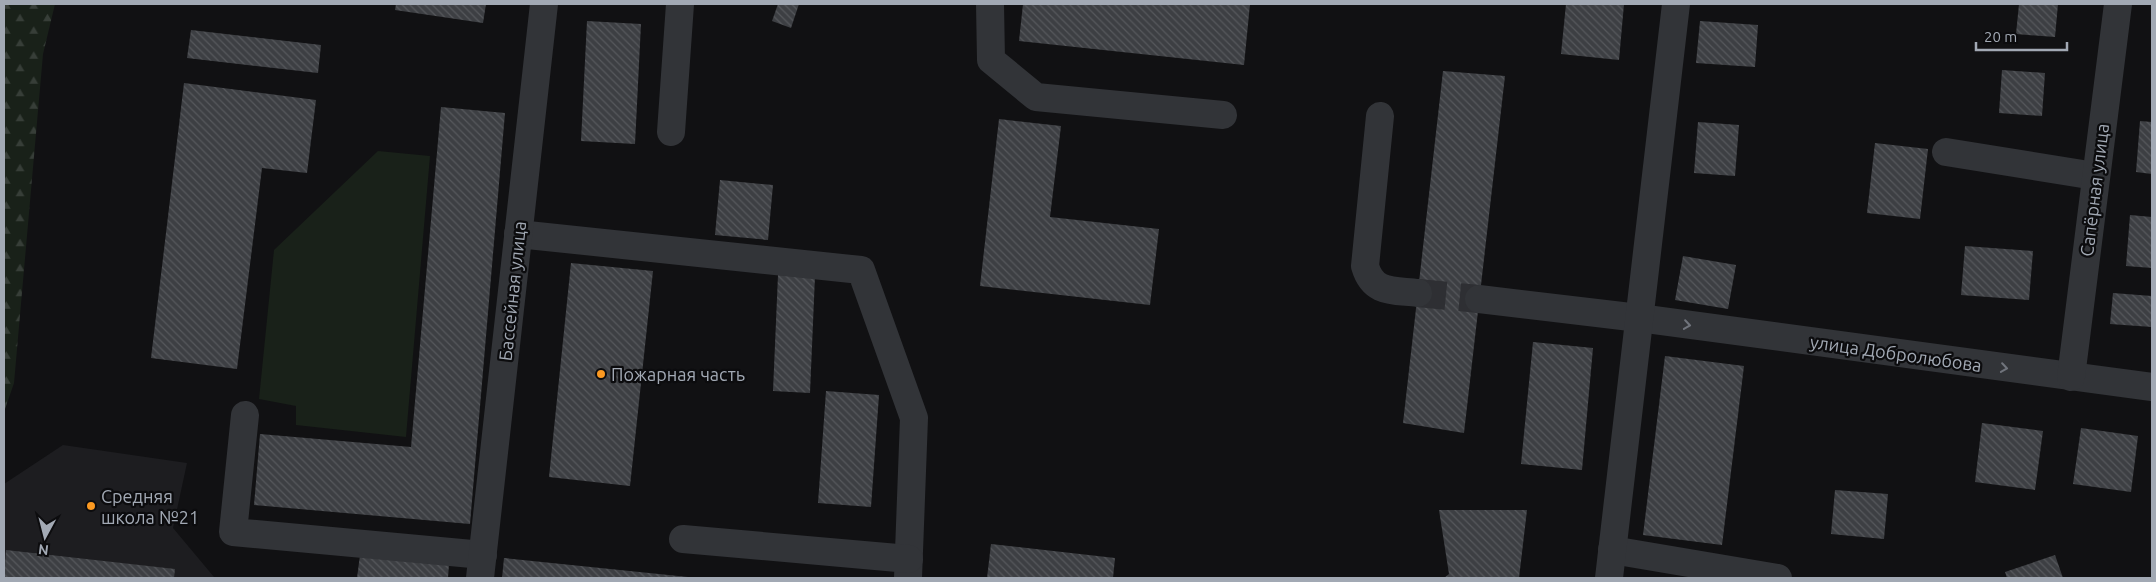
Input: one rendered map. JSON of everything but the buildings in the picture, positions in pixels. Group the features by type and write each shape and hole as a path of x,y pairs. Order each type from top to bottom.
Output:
{"street":[{"name":"Бассейная улица","path":"482,567 544,4"},
{"path":"671,132 680,4"},
{"path":"990,4 991,60 1036,98 1222,115"},
{"path":"1609,578 1676,4"},
{"name":"Сапёрная улица","path":"2071,377 2118,4"},
{"path":"1380,116 1365,266 1369,280 1381,289 1418,293"},
{"path":"1946,152 2095,176"},
{"path":"518,234 862,270 914,418 908,568 683,539"},
{"name":"улица Добролюбова","path":"1479,299 1639,318 2152,387"},
{"path":"245,415 233,532 482,567"},
{"path":"1612,550 1778,578"}],"shaded area":[{"name":"Средняя школа №21","path":"63,445 187,463 173,528 214,577 222,578 4,578 4,484"}],"green space":[{"path":"4,4 55,4 43,54 14,383 4,412"},
{"path":"378,151 430,156 406,437 296,425 296,406 259,399 274,250"}],"tunnel":[{"path":"1418,293 1479,299"}],"place":[{"name":"Пожарная часть","path":"601,374"},
{"name":"Средняя школа №21","path":"91,506"}]}
